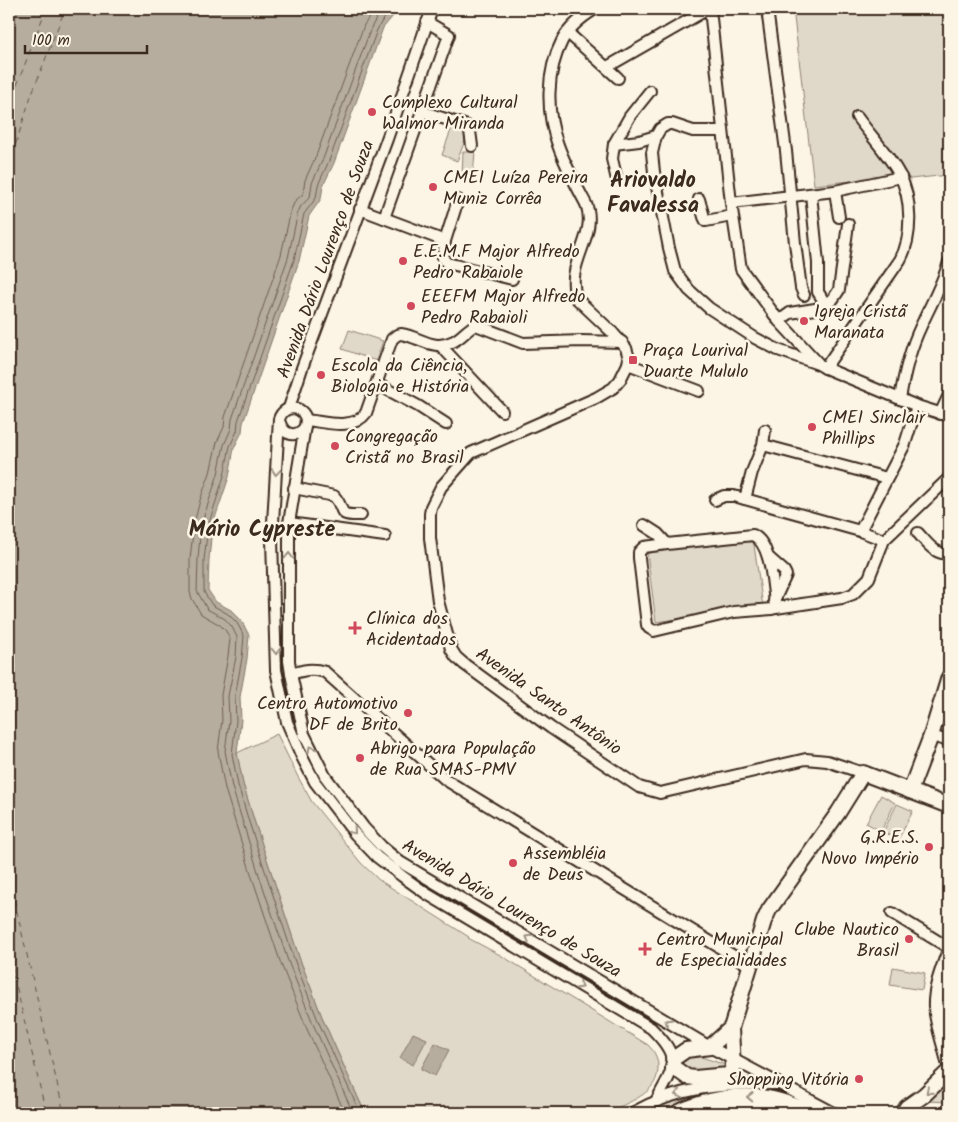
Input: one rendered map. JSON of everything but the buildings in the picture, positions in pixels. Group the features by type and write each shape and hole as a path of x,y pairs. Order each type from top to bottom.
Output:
{"main road":[{"path":"912,787 931,736 949,677"},
{"name":"Avenida Santo Antônio","path":"862,773 949,796"},
{"path":"731,1028 710,1047 686,1050 673,1063 687,1077 695,1078 728,1074 733,1070 731,1028 764,921 838,813 862,773"},
{"name":"Avenida Santo Antônio","path":"912,787 949,806"},
{"path":"949,953 941,976 936,1007 949,1062"},
{"path":"892,1113 905,1110 922,1097 949,1071"},
{"path":"677,1113 710,1102 744,1096 772,1098 814,1113"},
{"path":"704,1113 736,1109 770,1109 783,1113"}],"street":[{"name":"Avenida Dário Lourenço de Souza","path":"289,408 432,9"},
{"path":"595,9 577,22 562,41 554,63 549,95 550,110 558,147 589,214 588,229 574,272 573,284 577,299 622,342 628,352 628,364 699,391"},
{"path":"607,67 709,9 732,216 741,269 779,321 822,366"},
{"path":"767,9 786,151 794,243 801,288 804,295"},
{"path":"384,218 448,35 427,22"},
{"path":"568,33 618,78"},
{"path":"617,180 612,159 614,144 630,116 650,91"},
{"path":"421,112 467,126 470,130 472,146"},
{"path":"822,366 905,252 909,237 910,218 901,177 858,117"},
{"path":"723,131 693,131 668,124 660,129 656,136 652,153 659,198 672,261 682,283 708,308 778,350 822,366 917,406 945,415 949,395"},
{"path":"614,144 656,136"},
{"path":"731,203 835,191 901,177"},
{"path":"779,321 790,313 815,309 826,305 839,290 843,221 835,191"},
{"path":"811,194 818,263 818,292 826,305"},
{"path":"699,199 706,221 732,216"},
{"path":"458,200 445,241 443,259 445,262 512,278"},
{"path":"360,209 445,241"},
{"path":"900,399 914,343 940,289 949,262"},
{"path":"305,424 350,424 357,422 366,413 392,339 397,335 406,334 423,342 441,346 457,340 476,325 515,342 523,343 622,342"},
{"path":"441,346 502,411"},
{"name":"Avenida Santo Antônio","path":"628,364 617,384 596,398 471,453 453,471 436,494 430,514 430,538 438,601 451,649 464,664 551,728 632,782 650,791 667,792 806,759 827,761 862,773"},
{"path":"377,384 418,406 446,424"},
{"path":"860,531 905,444 917,406"},
{"path":"289,408 301,410 305,415 305,424 299,433 291,434 284,430 280,423 282,414 289,408"},
{"name":"Avenida Dário Lourenço de Souza","path":"280,423 272,540 276,670 288,722 302,757 315,782 355,834 376,857 397,866 513,928 710,1047 834,1113"},
{"name":"Avenida Dário Lourenço de Souza","path":"305,424 289,523 289,661 304,734 325,776 364,828 397,866 427,894 651,1028 662,1039 673,1063"},
{"path":"745,499 752,472 763,445 765,430"},
{"path":"763,445 888,478"},
{"path":"775,605 768,556 760,540 753,535 748,534 644,547 639,554 647,624 651,630 657,631 734,612 775,605 842,598 853,594 869,578 884,540 949,478"},
{"path":"294,488 334,496 338,500 340,510 344,514 361,515"},
{"path":"715,500 729,496 745,499 860,531 884,540"},
{"path":"289,523 385,536"},
{"path":"644,525 658,534 667,544"},
{"path":"918,533 934,551 949,554"},
{"path":"768,556 784,571 786,576 775,605"},
{"path":"275,607 288,607"},
{"path":"291,674 307,669 325,672 446,780 750,966"},
{"path":"931,736 949,741"},
{"path":"892,913 949,948"},
{"path":"505,941 513,928"},
{"path":"656,1101 673,1063"},
{"path":"632,1113 656,1101 704,1087 748,1083 778,1084"}],"shaded area":[{"path":"793,9 949,9 949,175 910,179 862,113 855,117 897,176 814,185"},
{"path":"452,127 468,133 457,161 442,155"},
{"path":"463,152 475,152 473,176 462,176"},
{"path":"349,330 383,341 376,361 342,349"},
{"path":"753,538 763,607 656,622 647,553"},
{"path":"277,734 312,802 361,863 379,880 468,938 502,956 648,1045 655,1054 658,1065 654,1084 641,1096 606,1113 365,1113 324,1022 299,957 243,784 237,753"},
{"path":"881,795 895,803 881,831 866,823"},
{"path":"897,804 913,811 898,840 883,832"},
{"path":"893,967 925,973 922,990 890,985"},
{"path":"692,1054 729,1066 728,1068 692,1075 680,1066 679,1063"},
{"path":"946,1080 949,1080 949,1102 927,1101 940,1091"},
{"path":"749,1088 778,1093 801,1101 679,1104 663,1113 642,1113 699,1091"}],"water":[{"path":"9,9 399,9 383,28 334,163 323,186 321,199 309,216 299,261 243,423 242,432 234,448 229,477 212,527 208,590 216,602 231,610 241,620 249,635 240,697 241,720 237,753 243,784 299,957 324,1022 365,1113 9,1113"},
{"path":"413,1033 427,1039 413,1065 400,1058"},
{"path":"435,1043 449,1050 435,1076 421,1069"}],"ferry route":[{"path":"9,106 46,9"},
{"path":"9,165 31,96 65,9"},
{"path":"9,878 64,1113"},
{"path":"9,955 46,1113"}],"place":[{"name":"Complexo Cultural Walmor Miranda","path":"372,112"},
{"name":"CMEI Luíza Pereira Muniz Corrêa","path":"433,187"},
{"name":"E.E.M.F Major Alfredo Pedro Rabaiole","path":"403,261"},
{"name":"EEEFM Major Alfredo Pedro Rabaioli","path":"411,306"},
{"name":"Igreja Cristã Maranata","path":"804,321"},
{"name":"Praça Lourival Duarte Mululo","path":"633,360"},
{"name":"Escola da Ciência, Biologia e História","path":"321,375"},
{"name":"CMEI Sinclair Phillips","path":"812,427"},
{"name":"Congregação Cristã no Brasil","path":"335,446"},
{"name":"Clínica dos Acidentados","path":"355,628"},
{"name":"Centro Automotivo DF de Brito","path":"408,713"},
{"name":"Abrigo para População de Rua SMAS-PMV","path":"360,758"},
{"name":"G.R.E.S. Novo Império","path":"929,847"},
{"name":"Assembléia de Deus","path":"513,863"},
{"name":"Clube Nautico Brasil","path":"909,939"},
{"name":"Centro Municipal de Especialidades","path":"645,949"},
{"name":"Shopping Vitória","path":"859,1079"}],"district":[{"name":"Ariovaldo Favalessa","path":"653,192"},
{"name":"Mário Cypreste","path":"262,528"}]}
